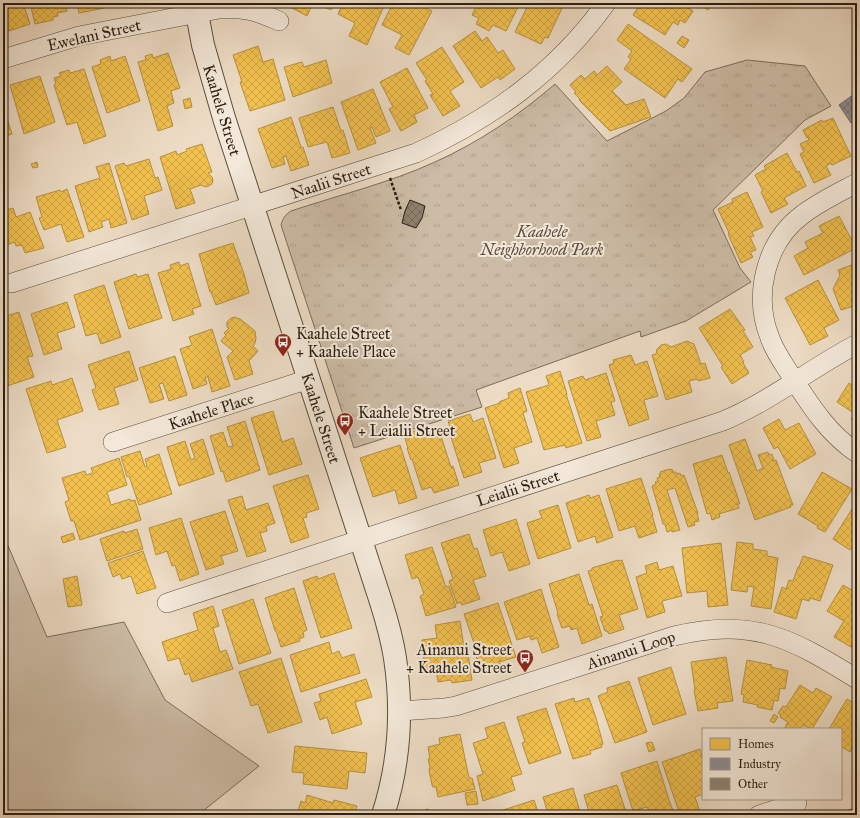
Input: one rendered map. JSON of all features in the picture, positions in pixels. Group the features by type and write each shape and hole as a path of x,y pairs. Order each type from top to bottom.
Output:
{"street":[{"name":"Naalii Street","path":"12,283 416,153 453,136 490,114 547,71 593,22 606,3"},
{"name":"Kaahele Street","path":"196,8 203,45 213,82 390,632 395,658 400,711 393,775 383,815"},
{"name":"Ewelani Street","path":"3,59 65,39 196,8 236,8 255,11 279,21"},
{"path":"857,183 819,203 801,215 790,226 780,239 768,262 762,297 763,313 766,325 770,339 776,351 816,414 837,437 857,453"},
{"name":"Leialii Street","path":"167,603 723,421 760,403 857,344"},
{"name":"Kaahele Place","path":"113,442 309,379"},
{"name":"Ainanui Loop","path":"400,711 456,706 674,636 711,629 751,630 782,638 807,648 857,678"},
{"path":"759,815 797,803"}],"path":[{"path":"390,177 401,210"}],"green space":[{"name":"Kaahele Neighborhood Park","path":"747,60 805,66 831,106 805,120 713,210 740,268 751,282 686,321 641,337 640,331 476,390 482,407 354,448 281,225 287,214 291,211 400,176 435,162 498,128 555,84 607,141 666,111 684,98 705,72"},
{"path":"3,534 47,637 124,622 165,700 259,766 198,815 3,815"}],"building: Homes":[{"path":"3,3 23,3 30,24 9,31 3,13"},
{"path":"30,3 66,3 67,11 57,13 58,16 53,17 53,20 35,24"},
{"path":"77,3 110,3 103,4 104,8 79,13"},
{"path":"292,3 313,3 307,16 290,7"},
{"path":"316,3 335,3 331,10"},
{"path":"343,3 378,3 384,6 367,45 349,36 355,23 338,14"},
{"path":"393,3 416,3 432,11 409,55 395,48 402,35 382,25"},
{"path":"478,3 520,3 506,31 493,25 489,31 476,24 479,18 472,15"},
{"path":"529,3 564,4 548,38 545,37 541,44 515,32"},
{"path":"641,3 681,3 693,11 685,23 680,20 678,25 673,22 665,35 633,15"},
{"path":"698,3 713,3 708,10"},
{"path":"628,24 692,69 682,82 678,79 665,98 624,69 631,59 628,57 632,51 617,40"},
{"path":"475,31 482,41 487,37 498,53 503,50 515,69 500,80 498,77 481,88 453,46"},
{"path":"682,36 689,40 684,48 677,43"},
{"path":"258,46 263,62 273,59 285,100 250,111 233,55"},
{"path":"442,47 464,82 450,91 460,106 443,116 430,95 433,94 425,81 427,80 416,63"},
{"path":"168,53 180,88 171,91 174,103 167,106 173,126 158,131 138,62 146,60 145,56 152,54 153,58"},
{"path":"110,56 111,61 125,56 140,101 107,113 92,67 101,64 100,60"},
{"path":"326,60 332,83 293,97 284,67 302,62 304,67"},
{"path":"607,66 622,82 612,91 626,105 644,99 651,117 610,131 579,100 580,99 574,93 576,92 570,85 581,75 585,79 594,71 597,75"},
{"path":"407,68 428,108 414,115 417,122 401,131 389,109 393,107 380,82"},
{"path":"84,69 106,136 84,144 77,122 67,125 54,85 56,84 54,78 61,76 59,73 69,70 70,73"},
{"path":"40,76 55,122 24,134 10,85"},
{"path":"373,89 390,131 376,137 372,127 370,128 376,143 358,150 341,102"},
{"path":"190,98 192,107 185,109 183,100"},
{"path":"3,106 12,134 3,137"},
{"path":"333,107 341,131 343,130 350,153 332,158 327,142 308,147 299,118"},
{"path":"291,117 309,165 291,171 286,156 283,157 285,164 272,168 258,129"},
{"path":"833,118 851,156 832,165 831,163 826,166 831,175 814,183 800,154 804,152 800,144 809,140 803,130 822,120 823,122"},
{"path":"202,144 212,172 208,173 212,177 212,184 206,187 201,185 190,189 195,203 176,209 160,157 176,151 177,155 187,151 186,149"},
{"path":"787,153 797,172 799,171 806,186 784,198 788,204 771,213 755,175 766,169 764,166"},
{"path":"149,159 155,178 158,177 162,190 144,196 149,214 132,220 115,166 124,163 126,166"},
{"path":"37,162 38,167 33,168 31,164"},
{"path":"109,163 127,223 111,228 109,219 101,222 103,227 89,232 75,186 100,178 96,167"},
{"path":"67,189 84,237 67,242 61,224 44,230 39,218 42,217 36,197 60,190 61,192"},
{"path":"747,192 763,227 752,232 754,236 750,237 756,250 750,252 753,257 741,263 718,209 733,202 732,199"},
{"path":"13,208 16,217 30,212 44,248 25,253 22,245 16,246 15,242 3,246 3,211"},
{"path":"839,216 856,248 804,275 794,256 808,248 805,242 823,233 819,226"},
{"path":"233,243 249,293 216,305 210,292 199,254"},
{"path":"179,262 180,266 188,263 201,306 192,309 194,314 173,321 158,273 171,269 170,265"},
{"path":"857,263 857,305 841,310 833,289 840,275 838,270"},
{"path":"136,274 137,277 148,274 162,318 129,329 114,282"},
{"path":"818,280 839,320 824,328 828,336 810,345 785,298"},
{"path":"104,285 121,337 101,344 97,333 86,336 74,295"},
{"path":"67,302 75,327 57,333 62,349 44,355 31,314"},
{"path":"730,309 745,330 743,331 753,347 740,355 749,373 732,384 721,367 723,366 699,328"},
{"path":"19,312 33,356 27,357 34,377 7,386 3,375 3,317"},
{"path":"236,317 255,331 256,338 253,346 258,351 249,361 253,374 235,380 227,357 233,351 221,341 226,335 224,333 229,328 227,327 227,322 231,318"},
{"path":"212,329 230,386 212,392 208,377 205,377 207,384 193,389 180,349 192,345 189,337"},
{"path":"687,341 694,344 701,364 705,363 710,378 698,381 697,379 689,381 692,392 666,400 652,355 656,354 657,349 661,345 666,344 671,347"},
{"path":"129,351 138,380 114,388 119,404 99,410 92,390 96,388 88,365"},
{"path":"631,355 635,365 647,361 658,396 644,400 649,419 629,426 609,365 614,363 613,360"},
{"path":"175,356 187,395 169,401 163,383 159,384 164,399 150,403 139,368"},
{"path":"560,371 582,443 566,448 565,445 544,450 526,392 549,385 546,376"},
{"path":"606,373 615,401 611,402 615,415 596,421 601,437 587,441 568,381 583,376 585,380"},
{"path":"72,378 83,411 57,420 66,447 47,453 26,389 51,381 52,385"},
{"path":"849,383 857,389 857,423 851,419 855,414 837,402"},
{"path":"520,388 527,411 523,413 532,442 514,448 519,463 504,468 485,408 509,398 508,393"},
{"path":"273,411 282,442 293,438 302,464 269,475 251,418"},
{"path":"470,414 473,422 483,418 496,458 479,463 482,472 464,478 449,431 451,430 448,421"},
{"path":"779,419 785,430 799,423 816,454 790,469 778,447 774,449 763,428"},
{"path":"245,421 260,470 226,482 223,471 221,472 210,436 223,432 228,447 233,446 227,427"},
{"path":"438,427 451,467 453,466 459,485 434,493 431,487 422,490 404,435 418,430 419,432"},
{"path":"203,439 214,474 179,486 167,447 185,441 191,460 195,458 190,444"},
{"path":"745,439 757,471 763,468 758,455 768,452 769,455 772,454 774,461 776,460 793,505 790,505 791,507 755,520 729,445"},
{"path":"400,445 417,498 399,504 395,490 373,497 360,458"},
{"path":"140,451 145,467 147,466 145,459 159,454 172,494 139,505 129,476 127,477 121,457"},
{"path":"722,455 740,504 737,504 739,508 719,514 720,517 712,520 710,513 707,514 693,464"},
{"path":"119,458 127,485 107,492 111,505 130,499 131,501 135,500 141,520 80,540 74,521 71,521 65,502 69,500 62,478 85,471 86,475 93,473 91,468"},
{"path":"672,469 673,472 676,472 677,474 680,473 681,476 684,475 698,513 699,521 694,522 695,525 688,527 675,488 667,490 680,530 672,532 672,530 667,532 665,524 663,524 652,486 658,481 657,478 660,477 660,472"},
{"path":"822,472 852,489 825,532 798,514"},
{"path":"308,475 319,509 306,513 307,517 303,518 309,537 291,543 273,486"},
{"path":"641,478 657,532 639,538 635,526 619,531 606,489"},
{"path":"589,495 590,498 599,495 613,537 597,543 595,536 578,542 566,503"},
{"path":"242,496 246,510 268,503 275,523 266,526 267,531 260,533 266,551 247,557 228,500"},
{"path":"857,501 857,541 850,550 833,539"},
{"path":"558,505 571,548 538,559 527,523 542,518 539,511"},
{"path":"225,511 238,551 221,556 224,564 206,570 190,522"},
{"path":"181,518 199,574 180,581 175,565 172,566 167,551 156,555 149,528"},
{"path":"516,519 530,564 509,571 502,552 491,556 483,530"},
{"path":"137,529 143,549 107,561 100,539 124,531 125,533"},
{"path":"73,533 75,539 63,543 61,537"},
{"path":"469,534 474,549 477,548 486,576 473,580 480,599 462,605 460,602 457,604 449,581 453,579 441,543"},
{"path":"737,542 753,544 753,549 767,551 767,556 778,558 771,609 751,606 754,587 748,586 747,592 731,590"},
{"path":"721,543 728,605 708,607 707,591 687,593 682,548"},
{"path":"432,547 446,587 449,586 456,607 426,616 420,596 424,594 418,577 412,579 405,555"},
{"path":"143,551 156,588 137,594 131,576 122,579 120,574 113,577 108,563"},
{"path":"803,556 833,565 820,601 810,598 809,601 802,599 796,619 774,612 782,587 786,589 789,580 793,581"},
{"path":"622,560 638,609 619,615 624,629 609,634 605,631 600,617 603,616 588,571 592,570 592,568"},
{"path":"657,562 659,570 673,566 682,596 662,601 665,612 647,618 636,577 647,573 645,566"},
{"path":"334,573 352,628 321,638 303,581 317,576 318,579"},
{"path":"579,574 589,605 592,604 602,636 582,644 577,628 571,630 570,626 562,628 549,584"},
{"path":"77,576 82,605 68,607 63,579"},
{"path":"843,585 857,593 857,637 851,647 834,637 844,621 827,611"},
{"path":"294,588 307,630 303,632 304,637 299,639 300,641 281,647 265,598"},
{"path":"541,589 559,647 542,653 537,638 531,640 530,636 517,640 504,602"},
{"path":"253,599 271,653 239,664 222,610"},
{"path":"498,603 516,657 499,662 501,666 481,673 475,653 477,652 464,614"},
{"path":"213,606 219,626 213,628 220,652 226,650 233,669 192,682 189,673 185,675 179,658 168,661 162,642 198,630 193,613"},
{"path":"460,621 465,654 468,654 472,680 452,683 451,680 438,682 436,670 425,671 422,640 437,638 435,625"},
{"path":"329,642 332,654 339,651 342,658 354,654 360,673 301,692 290,655"},
{"path":"726,657 733,701 717,703 718,708 698,711 691,662"},
{"path":"281,658 302,722 268,733 258,704 251,706 239,672"},
{"path":"747,660 772,665 771,667 788,671 785,689 780,688 778,701 774,700 772,710 743,702 744,695 741,694"},
{"path":"671,667 686,714 653,725 638,678"},
{"path":"366,679 372,697 355,702 362,724 332,734 327,717 320,720 314,703 321,701 319,694"},
{"path":"629,681 647,732 615,743 598,696 608,692 607,688"},
{"path":"800,685 813,693 816,688 832,697 813,728 803,725 801,728 785,728 788,722 780,717 781,715 778,713 783,706 786,707"},
{"path":"574,698 575,702 589,698 603,744 601,745 602,747 590,751 591,754 573,759 555,704"},
{"path":"847,699 857,705 857,740 850,752 842,747 842,728 830,728"},
{"path":"546,708 561,753 529,764 522,743 525,742 517,717"},
{"path":"774,714 778,717 774,723 770,721"},
{"path":"504,722 522,774 511,777 515,790 483,801 477,776 483,774 473,743 488,738 485,728"},
{"path":"460,734 469,778 472,778 475,789 438,797 436,787 433,787 432,785 429,770 430,767 428,759 430,759 428,747 440,744 439,738"},
{"path":"652,742 655,750 649,752 646,743"},
{"path":"295,746 367,753 365,773 349,771 347,789 303,784 304,773 292,772"},
{"path":"700,749 702,756 702,794 695,797 700,812 691,815 680,815 662,762"},
{"path":"657,761 675,815 655,815 653,809 649,811 647,807 633,811 621,773"},
{"path":"617,785 627,815 590,815 584,795"},
{"path":"573,788 581,815 545,815 548,814 543,797"},
{"path":"476,791 478,804 467,805 465,793"},
{"path":"307,795 333,803 334,800 357,806 354,815 297,815 301,801 305,803"},
{"path":"534,800 539,815 498,815 497,812"},
{"path":"857,807 857,815 840,815 839,813"},
{"path":"426,809 440,813 439,815 426,815"},
{"path":"491,812 491,815 466,815"}],"building: Industry":[{"path":"857,92 857,118 851,123 839,105"}],"building: Other":[{"path":"410,200 425,206 422,218 416,228 402,223"}],"place":[{"name":"Kaahele Street + Kaahele Place","path":"283,357"},
{"name":"Kaahele Street + Leialii Street","path":"345,436"},
{"name":"Ainanui Street + Kaahele Street","path":"525,673"}]}
